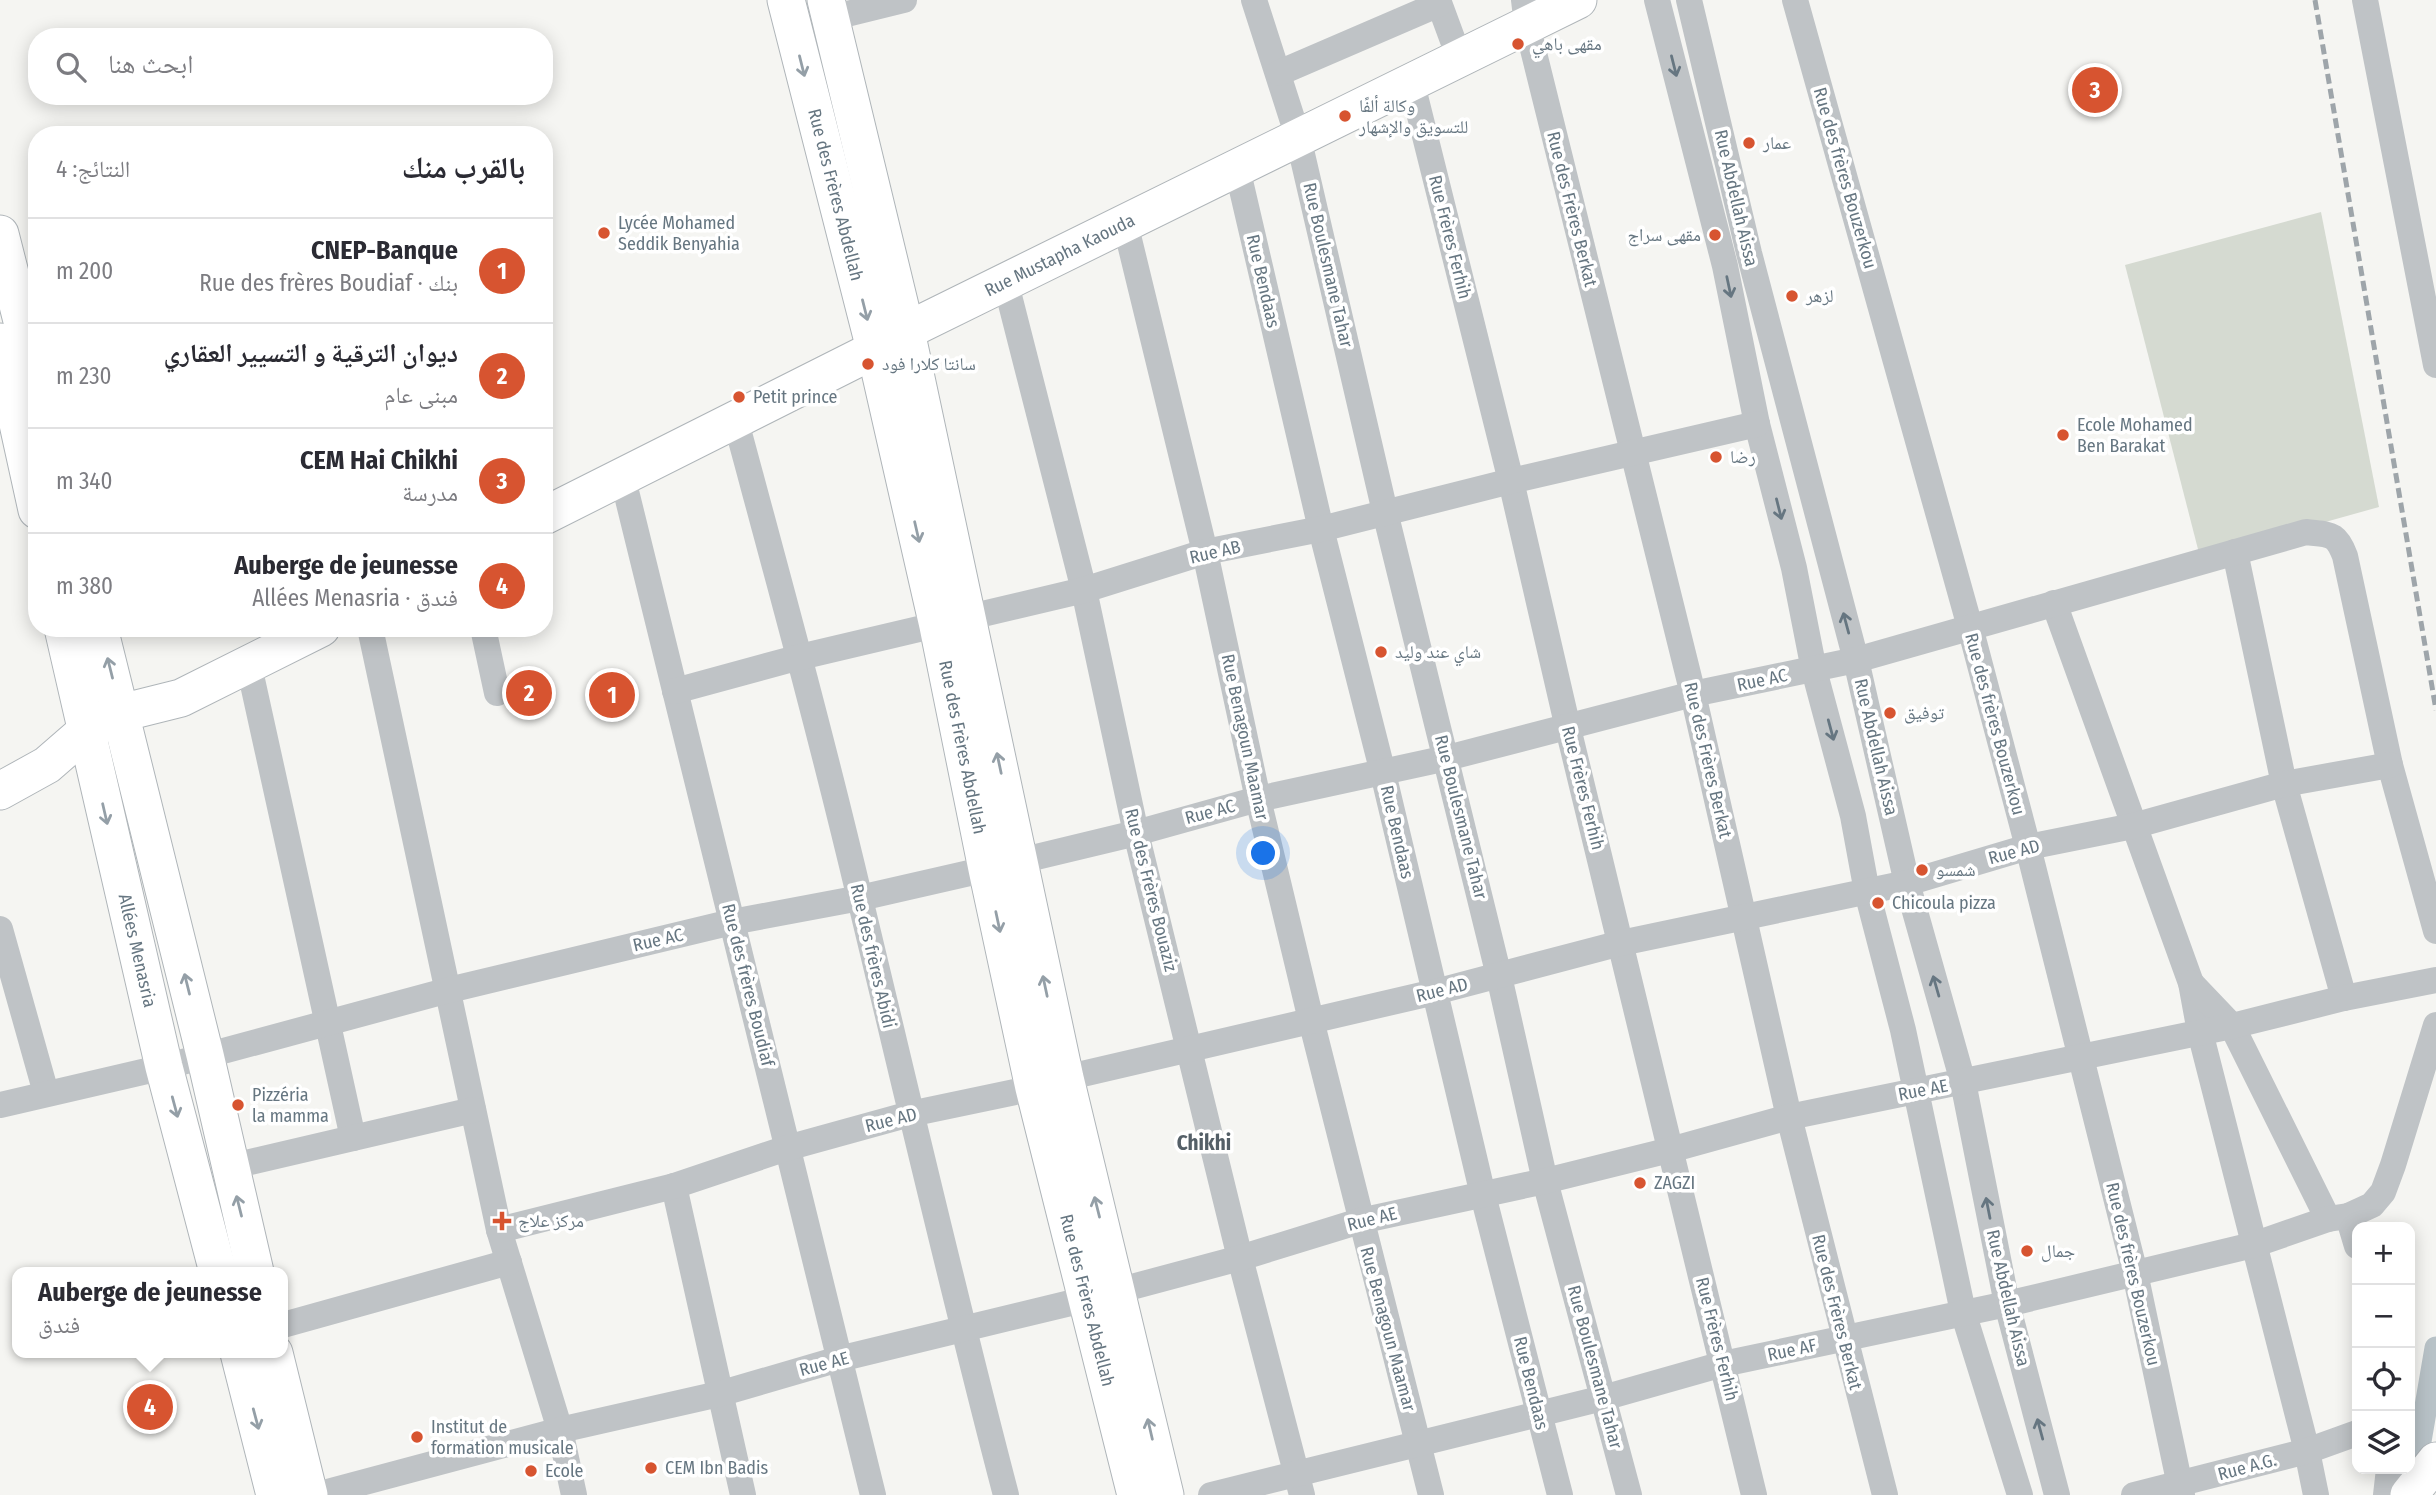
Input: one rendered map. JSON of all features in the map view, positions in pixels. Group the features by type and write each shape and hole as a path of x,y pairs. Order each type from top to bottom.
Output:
{"main road":[{"name":"Rue des Frères Abdellah","path":"786,0 875,349 953,621"},
{"name":"Rue Mustapha Kaouda","path":"553,511 906,331 1006,284 1459,57 1526,13 1578,0"},
{"name":"Rue des Frères Abdellah","path":"828,9 906,331 953,621 1050,1083 1102,1294 1165,1495"},
{"path":"0,234 28,344"},
{"path":"0,342 28,469"},
{"name":"Allées Menasria","path":"65,637 164,1067 217,1267"},
{"path":"101,637 205,1055 254,1267"},
{"path":"0,791 304,637"},
{"name":"Rue des Frères Abdellah","path":"1102,1294 1136,1495"},
{"path":"240,1358 275,1495"},
{"path":"275,1358 309,1495"},
{"path":"2409,1495 2436,1461"}],"street":[{"path":"828,9 904,0"},
{"name":"Rue Boulesmane Tahar","path":"1254,0 1298,137 1385,512 1499,976 1545,1181 1629,1495"},
{"path":"1657,0 1725,266 1757,424 1794,568 1814,670 1853,816 1867,892 1903,1030 1963,1312 2020,1495"},
{"name":"Rue Abdellah Aissa","path":"1689,0 1749,253 1856,660 1907,883 1963,1082 2007,1304 2057,1495"},
{"name":"Rue des frères Bouzerkou","path":"1795,0 1970,627 2028,847 2135,1273 2180,1490"},
{"path":"2365,0 2436,365"},
{"path":"1279,73 1439,2 1459,57"},
{"name":"Rue des Frères Berkat","path":"1526,13 1693,695 1789,1117 1885,1495"},
{"name":"Rue Frères Ferhih","path":"1410,80 1511,481 1568,728 1755,1495"},
{"name":"Rue Bendaas","path":"1237,168 1321,529 1383,773 1483,1195 1560,1495"},
{"name":"Rue Benagoun Maamar","path":"1125,223 1205,552 1258,799 1311,1020 1431,1495"},
{"name":"Rue des Frères Bouaziz","path":"1006,284 1084,590 1136,832 1300,1484"},
{"name":"Rue des frères Abidi","path":"736,418 800,657 963,1331 1006,1495"},
{"name":"Rue AB","path":"675,691 800,657 1084,590 1205,552 1321,529 1511,481 1757,424"},
{"name":"Rue des frères Boudiaf","path":"622,475 873,1495"},
{"name":"Rue AC","path":"0,1105 164,1067 449,990 732,922 860,898 1003,865 1258,799 1383,773 1693,695 1856,660 2306,532 2332,535 2340,542 2390,765"},
{"path":"2235,552 2284,784 2344,998"},
{"path":"2054,603 2191,983 2200,1032 2316,1495"},
{"path":"372,637 499,1230 560,1430 574,1495"},
{"path":"485,637 497,693"},
{"path":"249,666 353,1138"},
{"path":"2390,765 2436,931"},
{"name":"Rue AD","path":"499,1230 674,1186 787,1148 910,1114 1435,992 1620,943 1907,883 2028,847 2133,826 2284,784 2390,765"},
{"path":"0,929 46,1093"},
{"name":"Rue AE","path":"316,1495 560,1430 719,1394 839,1359 963,1331 1241,1258 1360,1221 1545,1181 1789,1117 2232,1026 2344,998 2436,980"},
{"path":"2191,983 2232,1026 2349,1213 2352,1225"},
{"path":"2349,1213 2383,1192 2436,1025"},
{"path":"229,1167 473,1110"},
{"path":"674,1186 743,1495"},
{"name":"Rue AF","path":"1211,1495 1300,1484 1419,1445 1723,1364 2007,1304 2253,1245 2349,1213"},
{"path":"288,1324 509,1262"},
{"name":"Rue A.G.","path":"2134,1495 2180,1490 2352,1435"},
{"path":"2386,1495 2388,1474"}],"shaded area":[{"path":"2321,212 2379,507 2200,557 2125,265"}],"waterway":[{"path":"2419,1447 2436,1348"}],"railway":[{"path":"2315,0 2436,710"}],"place":[{"name":"مقهى باهي","path":"1518,44"},
{"name":"CEM Hai Chikhi","path":"2095,90"},
{"name":"وكالة ألفًا للتسويق والإشهار","path":"1345,116"},
{"name":"عمار","path":"1749,143"},
{"name":"Lycée Mohamed Seddik Benyahia","path":"604,233"},
{"name":"مقهى سراج","path":"1715,235"},
{"name":"لزهر","path":"1792,296"},
{"name":"سانتا كلارا فود","path":"868,364"},
{"name":"Petit prince","path":"739,397"},
{"name":"Ecole Mohamed Ben Barakat","path":"2063,435"},
{"name":"رضا","path":"1716,457"},
{"name":"شاي عند وليد","path":"1381,652"},
{"name":"ديوان الترقية و التسيير العقاري","path":"529,693"},
{"name":"CNEP-Banque","path":"612,695"},
{"name":"توفيق","path":"1890,713"},
{"name":"شمسو","path":"1922,870"},
{"name":"Chicoula pizza","path":"1878,903"},
{"name":"Pizzéria la mamma","path":"238,1105"},
{"name":"ZAGZI","path":"1640,1183"},
{"name":"مركز علاج","path":"502,1221"},
{"name":"جمال","path":"2027,1251"},
{"name":"Auberge de jeunesse","path":"150,1407"},
{"name":"Institut de formation musicale","path":"417,1437"},
{"name":"CEM Ibn Badis","path":"651,1468"},
{"name":"Ecole","path":"531,1471"}],"district":[{"name":"Chikhi","path":"1204,1143"}]}
